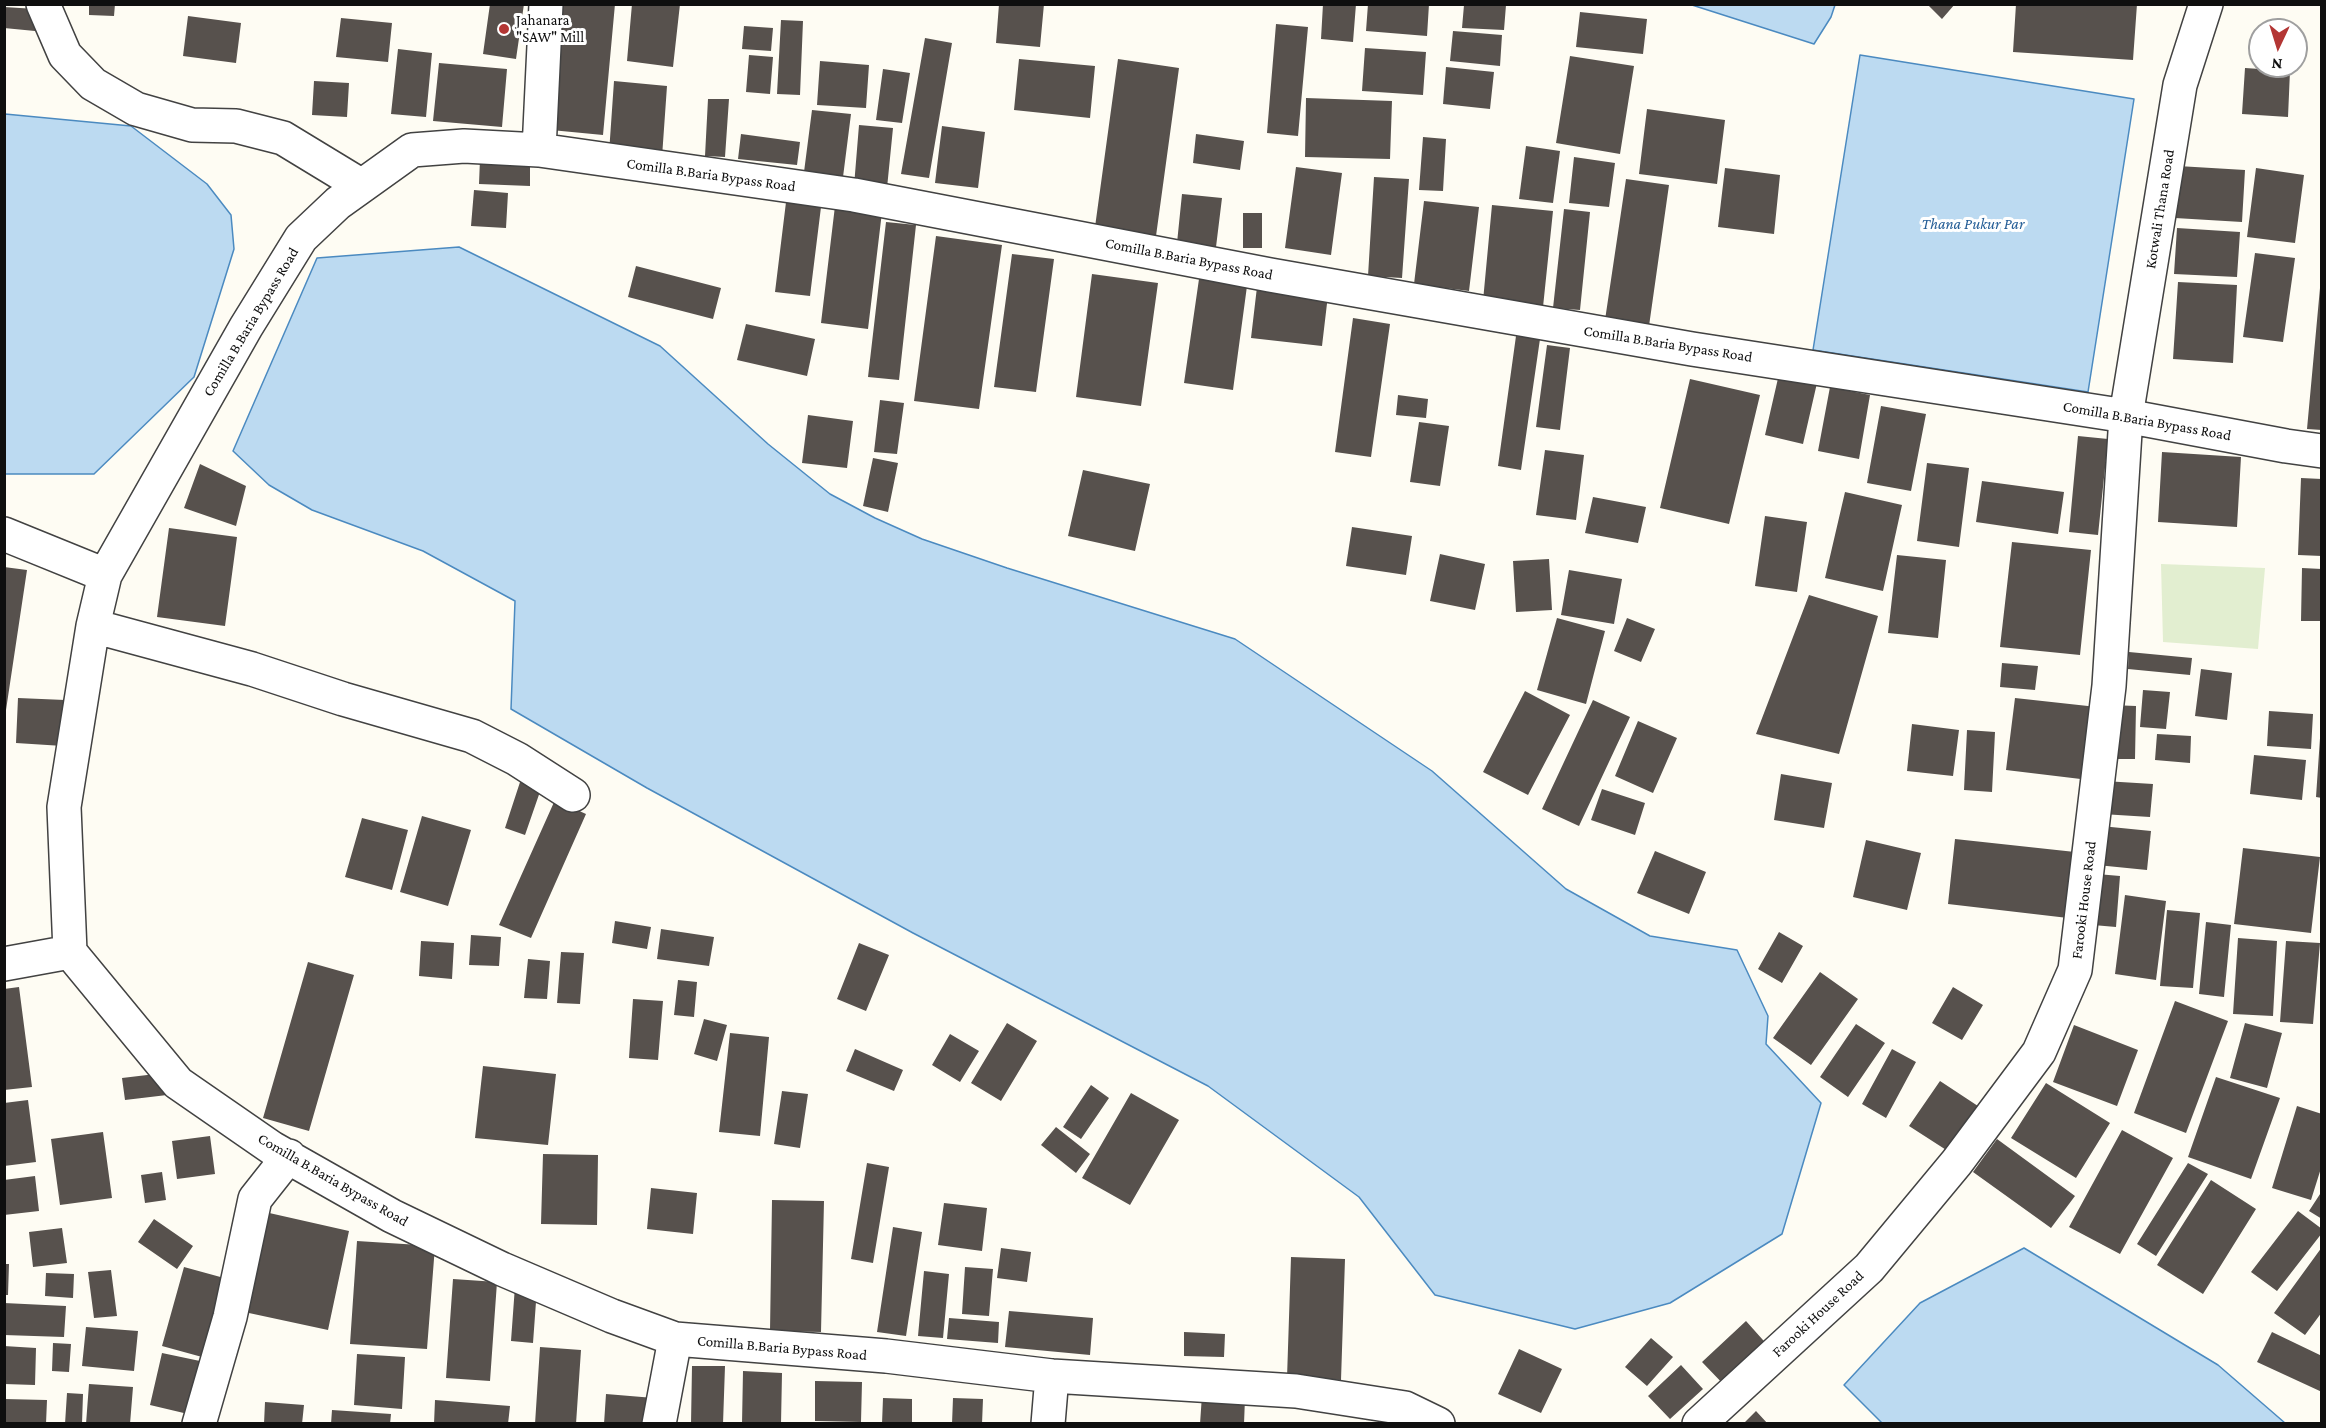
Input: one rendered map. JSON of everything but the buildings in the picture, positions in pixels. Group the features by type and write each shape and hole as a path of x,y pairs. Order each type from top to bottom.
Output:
{"street":[{"path":"43,4 65,55 93,84 136,109 192,125 236,126 283,138 362,186"},
{"path":"539,150 546,4"},
{"name":"Kotwali Thana Road","path":"2126,416 2180,85 2206,4"},
{"name":"Comilla B.Baria Bypass Road","path":"1438,1424 1405,1408 1296,1391 1052,1376 886,1356 675,1339 612,1316 502,1269 392,1216 289,1156 272,1149 178,1083 70,952 64,807 93,626 105,575 246,327 302,238 338,203 412,150 464,147 539,150 854,195 1270,275 1692,349 2126,416 2286,446 2322,450"},
{"name":"Farooki House Road","path":"1703,1420 1869,1268 1957,1162 2039,1053 2075,970 2109,686 2126,416"},
{"path":"4,534 105,575"},
{"path":"93,626 252,669 343,699 472,736 517,759 573,795"},
{"path":"4,964 70,952"},
{"path":"199,1424 230,1317 255,1199 289,1156"},
{"path":"659,1424 675,1339"},
{"path":"1047,1424 1052,1376"}],"green space":[{"path":"2161,564 2265,568 2258,649 2163,642"}],"water":[{"path":"1692,5 1835,5 1831,17 1814,44"},
{"name":"Thana Pukur Par","path":"1860,55 2134,99 2088,392 1813,350"},
{"path":"5,114 131,126 207,184 231,215 234,249 194,377 94,474 5,474"},
{"path":"459,247 660,346 768,444 830,494 922,539 1235,639 1432,771 1566,889 1650,936 1737,950 1768,1016 1766,1044 1821,1103 1782,1234 1670,1303 1575,1329 1435,1295 1359,1197 1208,1086 913,933 647,788 511,709 515,601 423,551 312,510 269,485 233,451 317,258"},
{"path":"2024,1248 2218,1365 2285,1423 1882,1423 1844,1385 1920,1303"}],"place":[{"name":"Jahanara \"SAW\" Mill","path":"504,29"}]}
